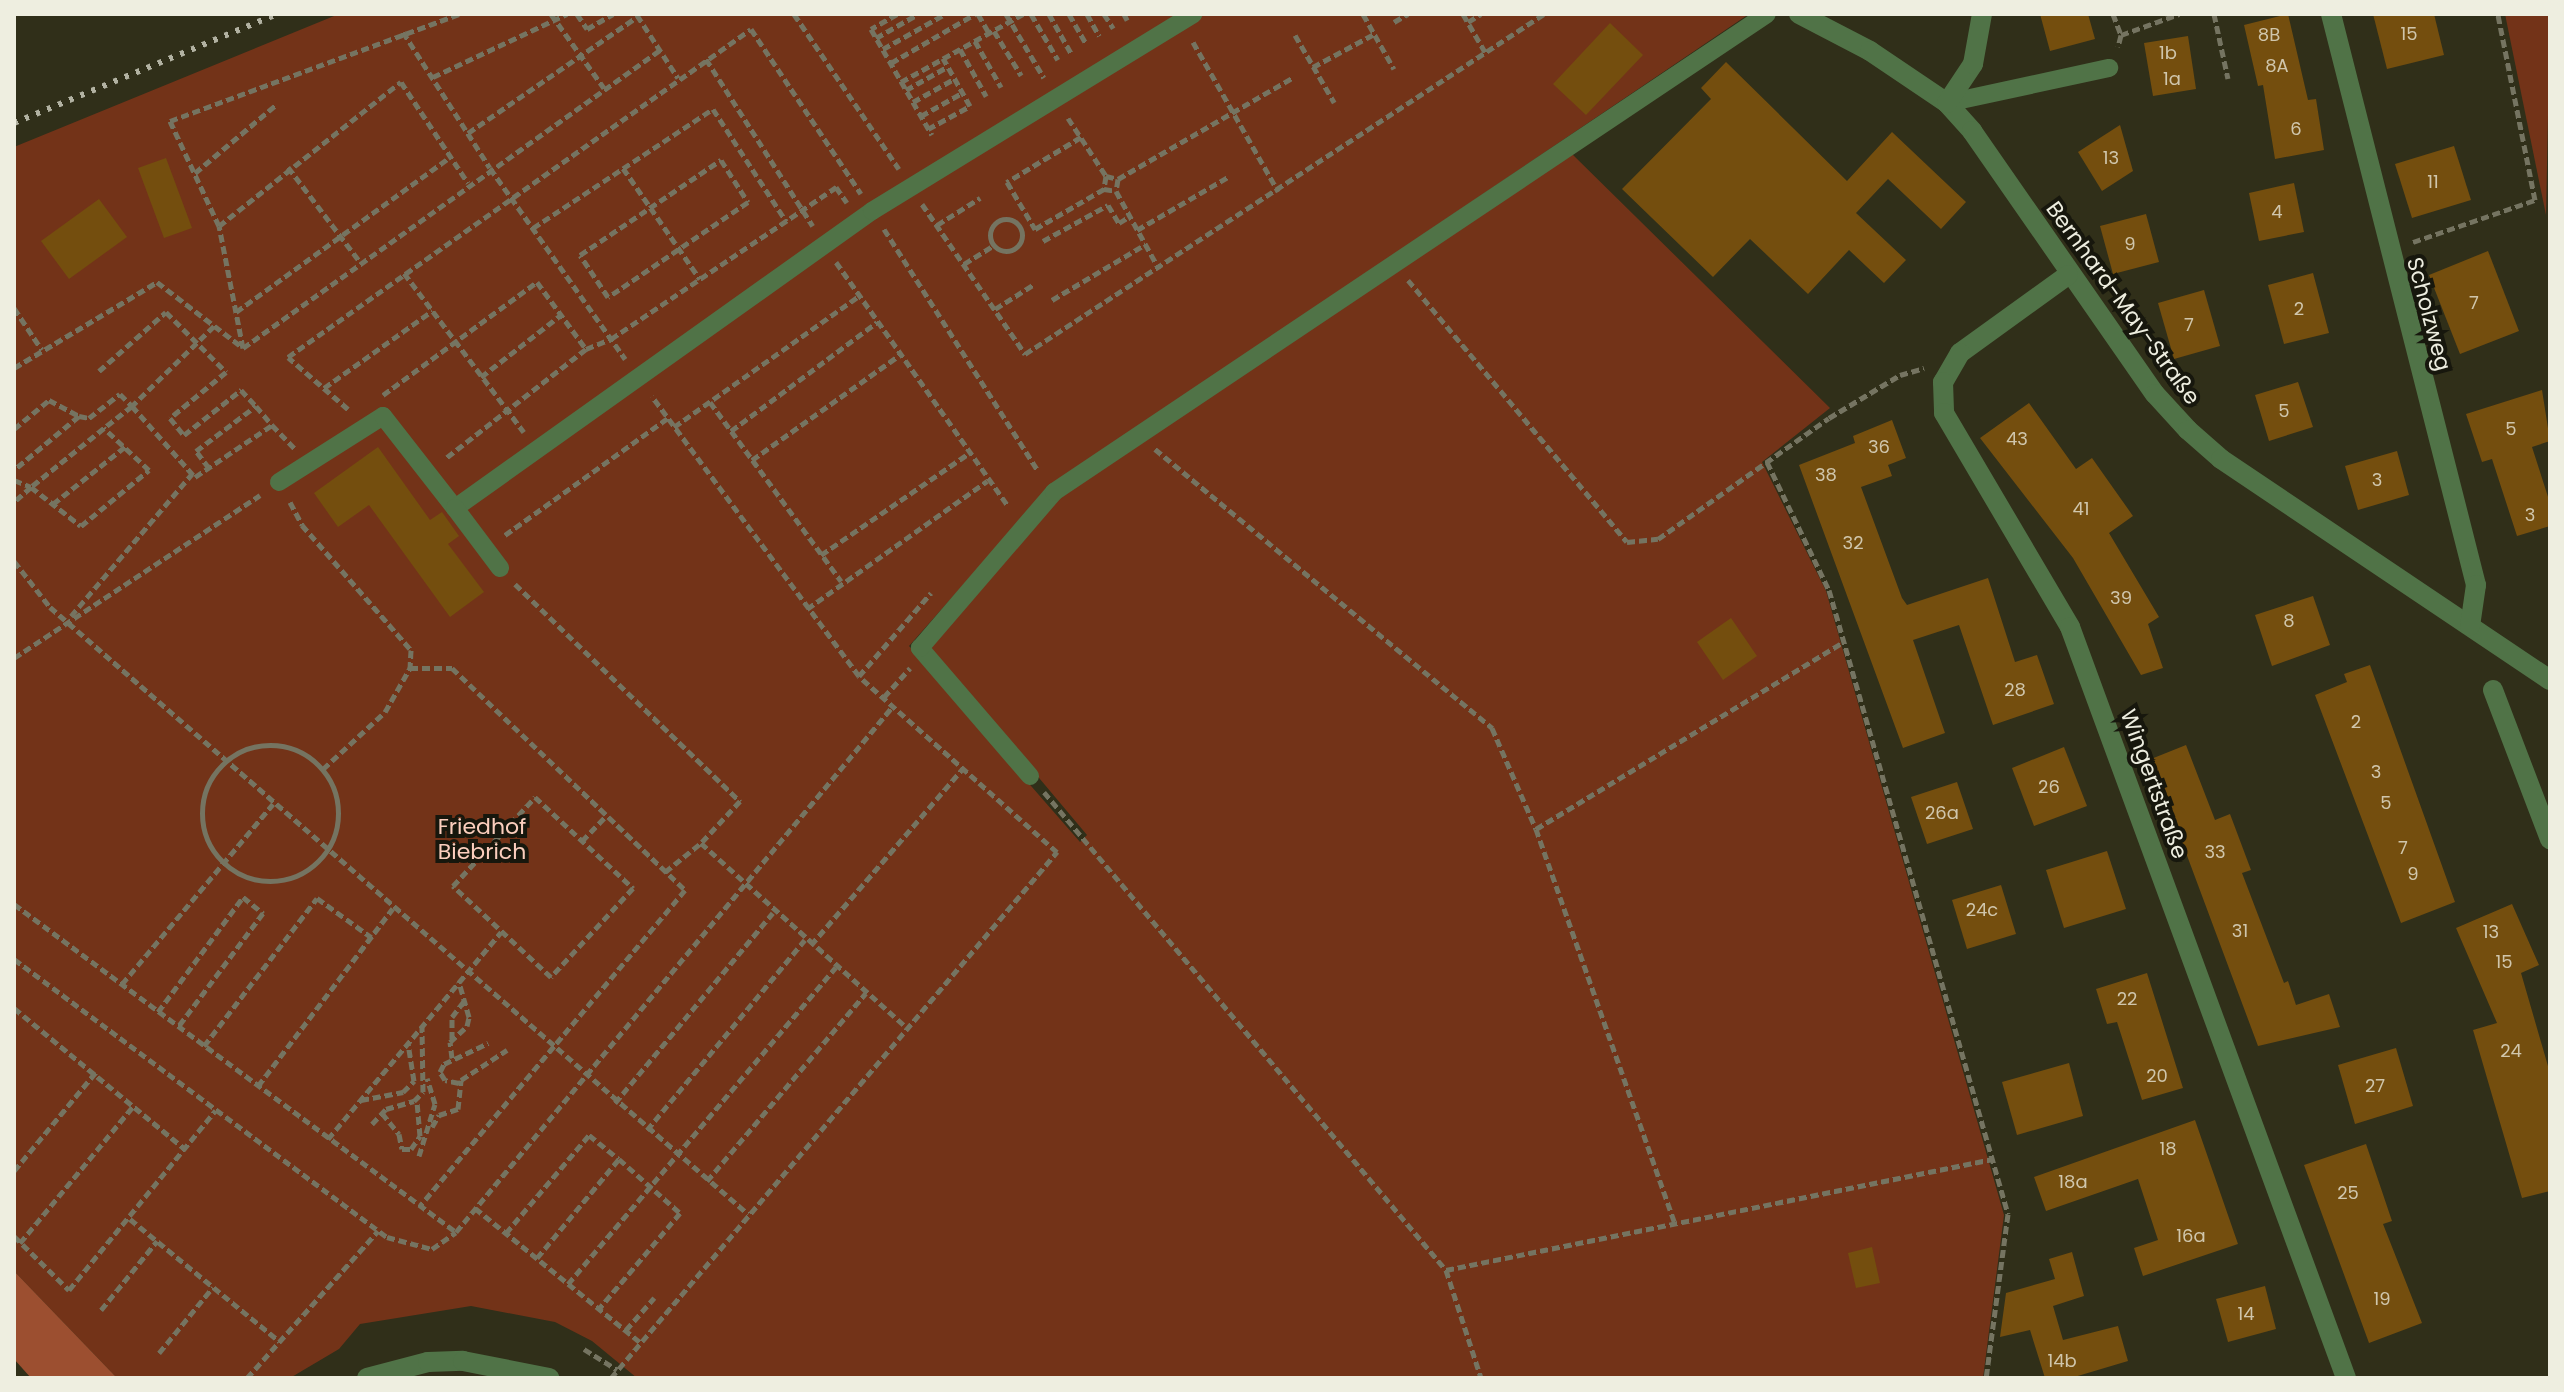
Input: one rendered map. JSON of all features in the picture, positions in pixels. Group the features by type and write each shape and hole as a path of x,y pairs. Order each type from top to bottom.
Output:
{"street":[{"name":"Bernhard-May-Straße","path":"1799,14 1892,65 1947,103 1972,131 2068,275 2155,394 2199,440 2550,680"},
{"path":"1947,103 1973,64 1982,14"},
{"name":"Scholzweg","path":"2331,14 2387,250 2476,585 2470,626"},
{"path":"1949,366 1976,340 2068,275"},
{"name":"Wingertstraße","path":"1949,366 1943,382 1944,413 2070,627 2346,1378"},
{"path":"2493,690 2550,839"},
{"path":"367,1378 428,1362 463,1361 549,1378"}],"lane":[{"path":"1030,776 920,648 1054,492 1767,14"},
{"path":"455,508 866,215 1188,18"},
{"path":"1947,103 2109,68"},
{"path":"279,482 383,416 500,568"}],"path":[{"path":"243,348 219,226 170,121 403,32 459,14"},
{"path":"551,14 604,88"},
{"path":"433,77 567,14"},
{"path":"577,14 587,29 613,14"},
{"path":"794,14 1025,354 1544,14"},
{"path":"897,14 871,29 930,132 970,106 943,58"},
{"path":"876,38 918,14"},
{"path":"883,49 945,14"},
{"path":"891,63 976,14 1021,75"},
{"path":"1006,14 1106,176 1104,189"},
{"path":"901,82 1023,14"},
{"path":"1031,14 1058,60"},
{"path":"1049,14 1071,53"},
{"path":"1069,14 1086,44"},
{"path":"1087,14 1099,36"},
{"path":"1104,14 1113,28"},
{"path":"1363,14 1394,69"},
{"path":"1394,22 1408,14"},
{"path":"1463,14 1485,52"},
{"path":"1468,22 1481,14"},
{"path":"2109,68 2121,35 2113,14"},
{"path":"2121,35 2179,14"},
{"path":"2214,14 2228,79"},
{"path":"2387,250 2535,200 2498,14"},
{"path":"468,133 637,15 678,78"},
{"path":"1188,18 1233,111 1278,191"},
{"path":"367,426 288,357 751,29 866,215 1040,468 1032,478"},
{"path":"403,32 490,168 611,339 859,676 1057,852 611,1378"},
{"path":"1313,67 1374,34"},
{"path":"1295,35 1334,102"},
{"path":"975,41 1001,87"},
{"path":"960,49 986,96"},
{"path":"243,348 468,183 660,50"},
{"path":"706,59 824,245 987,481 1008,506"},
{"path":"906,90 947,67"},
{"path":"1106,176 1118,179 1292,78"},
{"path":"913,102 954,79"},
{"path":"219,226 288,167 401,82 468,183"},
{"path":"921,116 962,93"},
{"path":"195,173 277,104"},
{"path":"533,228 713,109 786,221"},
{"path":"1081,137 1007,182 1035,229 1104,189 1116,191"},
{"path":"236,312 450,157"},
{"path":"721,160 748,202 679,249 608,297 580,255 721,160"},
{"path":"288,167 360,262"},
{"path":"622,168 700,279"},
{"path":"1137,230 1228,177"},
{"path":"1118,179 1116,191 1159,269"},
{"path":"428,472 586,349 611,339 836,187 866,215"},
{"path":"937,225 980,198"},
{"path":"1043,241 1108,205 1119,223 1130,216"},
{"path":"1009,219 1018,224 1019,244 1004,251 994,245 990,237 994,223 1009,219"},
{"path":"1052,300 1146,244"},
{"path":"964,264 994,245"},
{"path":"1394,264 1627,542 1658,539 1767,462 1900,375 1949,366"},
{"path":"404,273 507,410"},
{"path":"14,368 157,282 243,348"},
{"path":"383,416 383,390 537,282 586,349"},
{"path":"995,309 1033,285"},
{"path":"674,427 859,296"},
{"path":"14,308 17,318 42,350"},
{"path":"324,388 432,311"},
{"path":"99,371 166,312 226,372 170,418 184,435 241,390 309,463"},
{"path":"481,377 561,315"},
{"path":"731,431 877,322"},
{"path":"14,502 132,406 214,326"},
{"path":"752,460 900,355"},
{"path":"14,429 49,400 89,418 120,394 192,474"},
{"path":"710,402 841,581"},
{"path":"209,468 196,451 256,406"},
{"path":"14,470 79,416"},
{"path":"485,550 668,418"},
{"path":"66,621 192,474 209,468 272,425"},
{"path":"14,480 31,487 81,526 149,470 104,428"},
{"path":"1139,435 1474,709 1492,728 1536,829 1675,1224"},
{"path":"53,504 126,446"},
{"path":"821,555 968,454"},
{"path":"1767,462 1829,590 2008,1214 1986,1378"},
{"path":"807,609 841,581 987,481"},
{"path":"14,658 279,482 302,525 411,650 410,668 385,712 323,769"},
{"path":"998,517 1016,497"},
{"path":"14,561 66,621 585,1077 748,1214"},
{"path":"500,568 740,801 701,843 665,872"},
{"path":"859,676 938,585"},
{"path":"1536,829 1844,642"},
{"path":"884,697 924,652"},
{"path":"410,668 428,664 452,668 685,890 420,1206"},
{"path":"14,959 378,1231 409,1246 432,1249 456,1232 893,706"},
{"path":"287,747 323,769 338,809 328,850 305,871 277,881 247,877 221,861 202,821 211,778 225,761 244,750 287,747"},
{"path":"811,945 963,768"},
{"path":"1030,776 1446,1270 1481,1378"},
{"path":"535,797 633,888 551,977 501,932 453,886 535,797"},
{"path":"122,985 221,861 273,804"},
{"path":"582,841 606,816"},
{"path":"701,843 773,913 907,1028"},
{"path":"158,1012 243,897 263,913 178,1027"},
{"path":"204,1046 317,898 371,937"},
{"path":"14,904 456,1232"},
{"path":"258,1086 393,908"},
{"path":"615,1103 773,913"},
{"path":"328,1139 501,932"},
{"path":"647,1130 805,940"},
{"path":"568,1284 836,967"},
{"path":"452,1040 467,1026 459,981"},
{"path":"707,1181 866,993"},
{"path":"452,1058 452,1017 464,1001"},
{"path":"14,1008 96,1072 185,1149"},
{"path":"422,1026 426,1049 421,1063 435,1104 432,1127"},
{"path":"360,1100 403,1092 414,1081 408,1043"},
{"path":"459,1083 440,1072 452,1058 488,1043"},
{"path":"459,1083 507,1050"},
{"path":"14,1171 96,1072"},
{"path":"382,1113 399,1134 402,1149 411,1149 420,1136 417,1098 426,1077"},
{"path":"419,1156 439,1115 458,1109 459,1083"},
{"path":"372,1124 382,1113 417,1098"},
{"path":"20,1243 134,1105"},
{"path":"14,1236 69,1290 216,1110"},
{"path":"506,1233 589,1135 619,1159 680,1213 599,1309"},
{"path":"537,1258 619,1159"},
{"path":"1446,1270 1993,1159"},
{"path":"475,1208 640,1342"},
{"path":"130,1219 279,1341"},
{"path":"247,1378 378,1231"},
{"path":"101,1310 157,1241"},
{"path":"159,1353 213,1287"},
{"path":"625,1330 654,1298"},
{"path":"584,1349 617,1370"}],"green space":[{"name":"Friedhof Biebrich","path":"339,14 1746,16 1050,487 909,646 1080,842 1087,835 929,647 1060,498 1570,152 1830,408 1762,462 1826,591 2004,1215 1983,1378 637,1378 592,1341 555,1322 471,1306 360,1324 339,1349 290,1378 117,1378 14,1271 14,147"},
{"path":"2505,14 2550,14 2546,215"}],"shaded area":[{"path":"14,1271 117,1378 31,1378 14,1359"}],"building":[{"path":"2040,14 2088,14 2095,39 2050,51"},
{"path":"2288,14 2308,100 2316,99 2324,150 2275,159 2263,85 2258,86 2244,25"},
{"path":"2373,14 2434,14 2444,55 2387,69"},
{"path":"1610,23 1643,55 1586,115 1553,84"},
{"path":"2188,36 2196,89 2153,96 2144,43"},
{"path":"1726,62 1847,181 1892,132 1966,202 1941,229 1888,179 1856,213 1906,260 1884,283 1849,250 1808,294 1750,239 1713,277 1622,189 1711,99 1701,88"},
{"path":"2120,125 2133,171 2102,191 2078,152"},
{"path":"2454,146 2471,200 2412,218 2395,164"},
{"path":"166,158 192,228 164,238 138,168"},
{"path":"2294,183 2304,232 2259,241 2249,193"},
{"path":"99,199 127,237 69,279 41,241"},
{"path":"2146,214 2159,262 2113,274 2100,226"},
{"path":"2488,251 2519,331 2460,354 2429,275"},
{"path":"2313,273 2329,333 2284,344 2268,285"},
{"path":"2204,290 2220,346 2174,359 2158,303"},
{"path":"2298,382 2313,427 2269,441 2255,395"},
{"path":"2542,390 2550,441 2532,447 2550,503 2550,526 2517,536 2492,459 2482,462 2466,414"},
{"path":"2029,403 2076,469 2092,458 2133,516 2109,533 2159,617 2148,624 2163,668 2141,675 2073,558 1980,438"},
{"path":"1892,420 1906,458 1888,465 1892,476 1861,487 1902,598 1907,605 1988,578 2015,662 2037,655 2054,704 1993,725 1959,625 1913,640 1945,733 1903,748 1799,465 1855,443 1853,436"},
{"path":"378,447 430,520 442,512 459,536 448,544 484,592 450,617 369,505 338,527 314,493"},
{"path":"2397,451 2409,495 2358,510 2345,466"},
{"path":"2313,596 2330,645 2272,666 2255,615"},
{"path":"1731,618 1757,656 1723,680 1697,642"},
{"path":"2370,665 2455,902 2401,923 2315,695 2347,682 2344,674"},
{"path":"2186,745 2215,820 2230,814 2251,870 2242,873 2284,983 2288,981 2296,1005 2329,994 2340,1027 2258,1046 2151,759"},
{"path":"2064,747 2087,806 2034,826 2012,768"},
{"path":"1957,782 1973,829 1927,844 1911,797"},
{"path":"2107,851 2126,909 2064,928 2046,870"},
{"path":"2001,885 2016,934 1967,949 1952,900"},
{"path":"2512,904 2539,965 2521,973 2550,1073 2550,1191 2522,1198 2473,1030 2497,1023 2456,928"},
{"path":"2147,973 2183,1088 2142,1100 2117,1022 2107,1024 2096,989"},
{"path":"2396,1048 2413,1106 2355,1124 2338,1065"},
{"path":"2069,1063 2083,1116 2017,1135 2002,1082"},
{"path":"2195,1120 2238,1244 2143,1276 2134,1248 2158,1240 2138,1179 2046,1211 2034,1177"},
{"path":"2366,1144 2392,1221 2383,1224 2422,1323 2369,1343 2304,1165"},
{"path":"1872,1247 1880,1283 1856,1288 1848,1253"},
{"path":"2072,1252 2084,1296 2053,1306 2063,1340 2118,1326 2128,1361 2071,1378 2045,1378 2030,1330 2000,1337 2006,1293 2055,1279 2049,1259"},
{"path":"2265,1286 2276,1329 2228,1342 2216,1299"}],"railway":[{"path":"14,123 277,14"}]}
